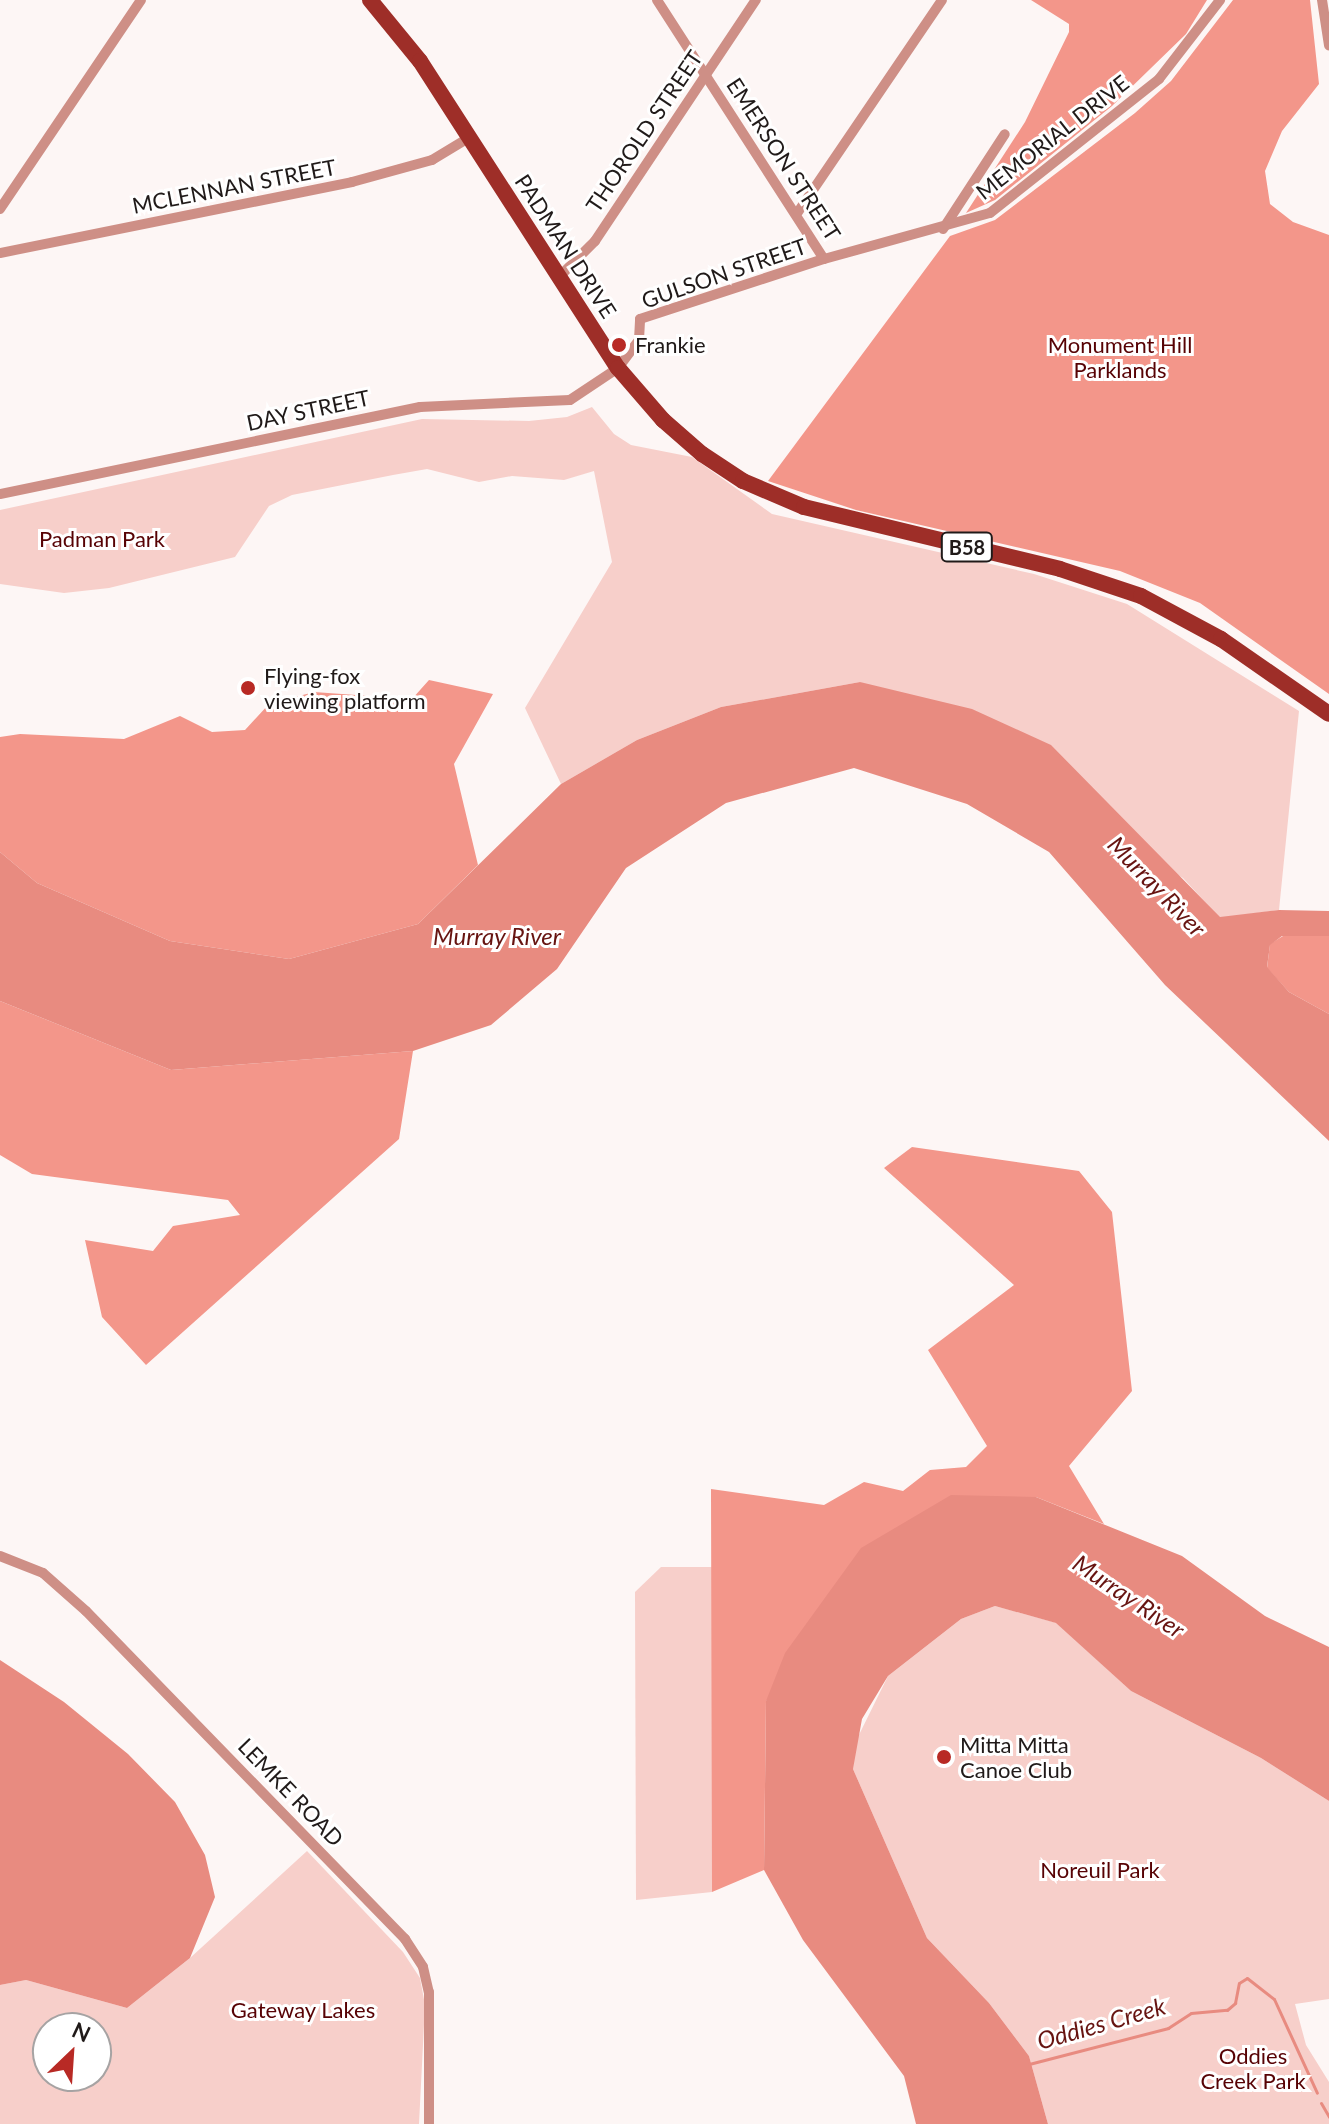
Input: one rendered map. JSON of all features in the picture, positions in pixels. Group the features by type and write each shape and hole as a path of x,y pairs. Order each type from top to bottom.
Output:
{"main road":[{"name":"PADMAN DRIVE","path":"370,0 420,61 618,368 683,438 763,491 823,513 1113,585 1208,631 1329,714"}],"street":[{"path":"0,209 141,0"},
{"name":"EMERSON STREET","path":"657,0 798,212 824,259"},
{"name":"THOROLD STREET","path":"559,277 595,241 756,0"},
{"path":"798,212 942,0"},
{"name":"MEMORIAL DRIVE","path":"824,259 943,229 990,213 1142,95 1220,0"},
{"path":"1322,0 1329,45"},
{"path":"943,229 1005,134"},
{"name":"MCLENNAN STREET","path":"0,253 352,182 432,160 470,137"},
{"name":"GULSON STREET","path":"618,368 639,340 640,319 824,259"},
{"name":"DAY STREET","path":"0,494 420,407 570,400 618,368"},
{"name":"LEMKE ROAD","path":"0,1556 43,1573 86,1611 405,1939 423,1967 429,1992 429,2124"}],"green space":[{"path":"1031,0 1207,0 1186,34 1112,106 995,200 966,213 1025,122 1069,32 1069,24"},
{"name":"Monument Hill Parklands","path":"1233,0 1310,0 1319,84 1282,131 1265,171 1270,204 1293,222 1329,235 1329,694 1200,603 1120,571 856,510 768,481 950,236 995,220 1135,113 1171,81"},
{"name":"Padman Park","path":"592,407 614,434 631,445 692,457 772,514 1034,574 1127,604 1299,711 1279,910 1220,918 1183,878 860,682 721,707 637,740 561,784 525,708 612,562 594,471 564,480 512,476 479,482 427,469 393,475 292,495 269,506 235,557 109,588 64,593 0,584 0,510 422,419 529,421 567,417"},
{"path":"429,680 493,694 454,764 478,865 418,924 289,959 170,941 37,883 0,852 0,737 20,734 124,739 180,716 212,732 245,730 269,704 314,692 412,699"},
{"path":"1283,936 1329,936 1329,1014 1289,992 1267,968 1270,944"},
{"path":"0,1001 171,1070 413,1051 399,1139 146,1365 102,1317 85,1240 153,1251 173,1226 240,1215 228,1200 32,1174 0,1155"},
{"path":"912,1147 1079,1171 1112,1212 1132,1391 1069,1466 1104,1524 1036,1497 766,1701 764,1870 712,1892 711,1489 824,1505 864,1482 903,1491 930,1470 966,1467 987,1446 928,1350 1014,1285 884,1168"},
{"path":"661,1567 714,1567 712,1892 636,1900 635,1592"},
{"name":"Noreuil Park","path":"995,1606 1057,1623 1131,1691 1261,1758 1329,1801 1329,1999 1295,2004 1306,2045 1329,2082 1329,2124 1048,2124 1029,2056 989,2003 927,1938 853,1769 854,1745 888,1676 961,1619"},
{"name":"Gateway Lakes","path":"307,1851 403,1952 420,1978 425,2005 419,2124 0,2124 0,1985 26,1980 127,2008 190,1958"}],"water":[{"name":"Murray River","path":"860,682 972,709 1051,745 1220,917 1279,910 1329,911 1329,936 1282,936 1270,945 1267,967 1289,992 1329,1014 1329,1141 1165,985 1049,852 967,804 854,768 726,803 626,868 557,969 491,1025 413,1051 171,1070 0,1001 0,852 37,883 170,941 289,959 418,924 561,784 637,740 721,707"},
{"name":"Murray River","path":"951,1495 1036,1497 1182,1556 1265,1616 1329,1647 1329,1801 1261,1758 1131,1691 1056,1623 995,1606 961,1619 888,1676 862,1719 853,1769 927,1938 989,2003 1029,2056 1048,2124 916,2124 904,2076 803,1940 764,1870 766,1701 785,1653 861,1548"},
{"path":"0,1660 64,1702 128,1754 175,1802 205,1855 215,1897 190,1958 127,2008 26,1980 0,1985"}],"waterway":[{"name":"Oddies Creek","path":"1029,2064 1168,2028 1191,2013 1227,2010 1235,2003 1239,1983 1247,1978 1274,1999 1317,2093"},
{"name":"Oddies Creek","path":"1321,2103 1329,2117"}],"place":[{"name":"Frankie","path":"619,345"},
{"name":"Flying-fox viewing platform","path":"248,688"},
{"name":"Mitta Mitta Canoe Club","path":"944,1757"}],"park label":[{"name":"Oddies Creek Park","path":"1253,2068"}]}
